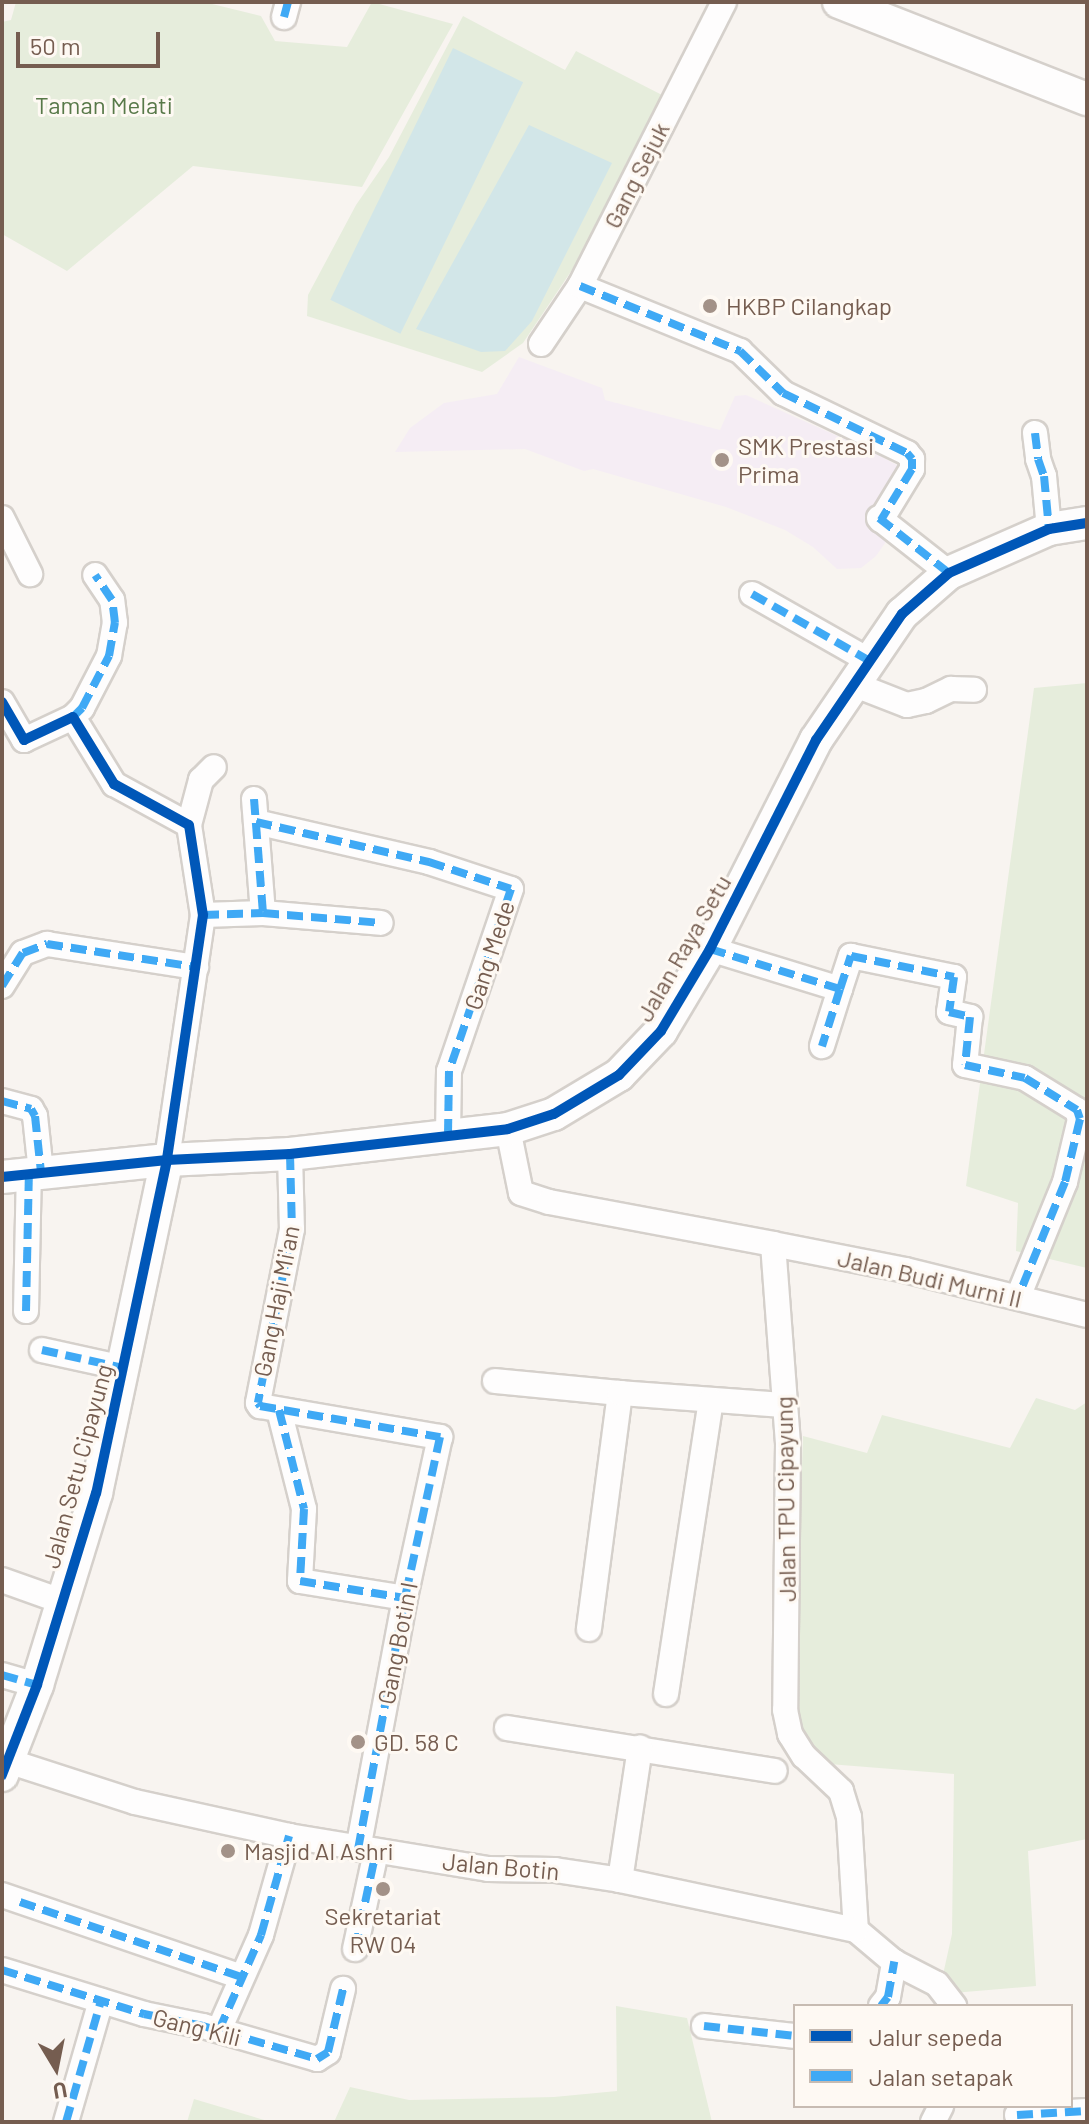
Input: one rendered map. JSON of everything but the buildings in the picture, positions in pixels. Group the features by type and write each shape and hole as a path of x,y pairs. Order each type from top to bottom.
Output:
{"street":[{"name":"Gang Sejuk","path":"541,344 580,286 724,2"},
{"path":"839,2 1087,99"},
{"path":"580,286 740,351 783,393 907,453 912,459 912,469 880,519 949,573"},
{"path":"1035,433 1044,476 1049,529"},
{"path":"2,518 30,574"},
{"name":"Jalan Raya Setu","path":"24,1174 167,1160 290,1154 508,1129 554,1114 619,1075 661,1031 710,949 816,740 902,614 949,573 1049,529 1087,523"},
{"path":"2,702 24,740 73,717 82,708 109,656 115,623 112,600 95,575"},
{"path":"752,594 907,705 926,701 951,689 974,690"},
{"path":"73,717 114,784 189,825"},
{"path":"167,1160 203,915 189,825 201,780 214,767"},
{"name":"Gang Mede","path":"263,913 255,810 511,889 449,1071 448,1138"},
{"path":"203,915 263,913 381,923"},
{"path":"2,986 23,953 47,944 196,967"},
{"path":"710,949 840,989"},
{"path":"822,1046 851,956 954,977 949,1012 970,1017 965,1065 1025,1078 1077,1110 1080,1119 1065,1182 1018,1297"},
{"path":"2,1101 31,1109 35,1116 24,1174 26,1311"},
{"path":"508,1129 521,1193 549,1202 773,1244"},
{"name":"Gang Haji Mi'an","path":"290,1154 292,1229 257,1396 260,1406 440,1437"},
{"name":"Jalan Setu Cipayung","path":"7,1755 37,1685 96,1493 167,1160"},
{"name":"Jalan Budi Murni II","path":"773,1244 1087,1315"},
{"name":"Jalan TPU Cipayung","path":"773,1244 785,1405 785,1710 790,1734 804,1756 841,1791 849,1817 856,1930"},
{"path":"42,1350 124,1368"},
{"path":"495,1381 785,1405"},
{"path":"589,1629 620,1393"},
{"path":"666,1694 711,1400"},
{"path":"279,1410 304,1509 299,1543 300,1581 405,1598"},
{"name":"Gang Botin I","path":"355,1949 405,1598 440,1437"},
{"path":"2,1580 61,1601"},
{"path":"2,1675 37,1685"},
{"path":"507,1728 775,1771"},
{"path":"620,1880 640,1748"},
{"name":"Jalan Botin","path":"7,1755 135,1802 289,1836 488,1869 555,1870 620,1880 856,1930"},
{"path":"219,2030 261,1935 289,1836"},
{"path":"2,1895 241,1977"},
{"path":"856,1930 894,1962 937,1984 952,2004"},
{"path":"883,2004 888,1997 894,1962"},
{"name":"Gang Kili","path":"2,1970 101,2001 219,2030 317,2059 325,2057 343,1989"},
{"path":"66,2122 101,2001"},
{"path":"704,2026 793,2036"},
{"path":"1014,2114 1087,2111"}],"shaded area":[{"path":"453,48 523,82 400,334 330,300"},
{"path":"529,125 612,163 532,321 505,351 481,352 416,329"},
{"name":"SMK Prestasi Prima","path":"519,357 602,388 605,400 720,430 735,396 746,395 871,451 902,468 892,533 876,556 861,568 837,569 813,547 785,530 726,507 593,469 584,471 525,449 395,452 410,428 444,403 497,394"}],"green space":[{"name":"Taman Melati","path":"16,2 204,2 261,16 275,41 347,47 372,2 453,24 362,187 193,166 67,271 2,234 2,22 11,20"},
{"path":"463,16 565,70 576,51 664,96 582,255 523,343 482,372 307,316 308,295 356,205 389,157"},
{"path":"1087,683 1087,1268 1016,1251 1018,1203 966,1186 1034,688"},
{"path":"1036,1398 1075,1410 1087,1402 1087,1839 1028,1851 1036,1986 953,1993 942,1979 952,1934 954,1774 829,1764 799,1728 796,1648 803,1436 867,1453 882,1415 1010,1448"},
{"path":"616,2006 687,2018 712,2122 334,2122 350,2087 409,2100 554,2097 617,2091"},
{"path":"194,2099 271,2122 187,2122"}],"marked path":[{"path":"284,17 288,2"},
{"path":"580,286 740,351 783,393 907,453 912,459 912,469 881,520"},
{"path":"1035,433 1044,476 1049,529"},
{"path":"879,518 949,573"},
{"path":"73,717 82,708 109,656 115,623 112,600 95,575"},
{"path":"752,594 868,660"},
{"path":"254,799 263,913"},
{"path":"256,822 429,862 511,889 449,1071 448,1138"},
{"path":"203,915 263,913 381,923"},
{"path":"2,986 23,953 47,944 196,967"},
{"path":"710,949 840,989 822,1046"},
{"path":"840,989 851,956 954,977 949,1012 970,1017 965,1065 1025,1078 1077,1110 1080,1119 1065,1182 1018,1297"},
{"path":"2,1101 31,1109 35,1116 41,1172"},
{"path":"290,1154 292,1229 258,1403 260,1406 440,1437 405,1598 358,1849"},
{"path":"26,1311 29,1173"},
{"path":"42,1350 124,1368"},
{"path":"279,1410 304,1509 300,1581 405,1598"},
{"path":"2,1675 37,1685"},
{"path":"219,2030 261,1935 289,1836"},
{"path":"355,1949 376,1852"},
{"path":"20,1902 241,1977"},
{"path":"883,2004 888,1997 894,1962"},
{"path":"2,1970 144,2014 203,2026 317,2059 328,2052 343,1989"},
{"path":"66,2122 101,2001"},
{"path":"704,2026 793,2036"},
{"path":"1017,2115 1087,2111"}],"cycle path":[{"path":"2,1177 167,1160 290,1154 508,1129 554,1114 619,1075 661,1031 710,949 816,740 902,614 949,573 1049,529 1087,523"},
{"path":"2,702 24,740 73,717 114,784 189,825 203,915 167,1160 96,1493 37,1685 2,1775"}],"place":[{"name":"HKBP Cilangkap","path":"710,306"},
{"name":"SMK Prestasi Prima","path":"722,460"},
{"name":"GD. 58 C","path":"358,1742"},
{"name":"Masjid Al Ashri","path":"228,1851"},
{"name":"Sekretariat RW 04","path":"383,1889"}]}
